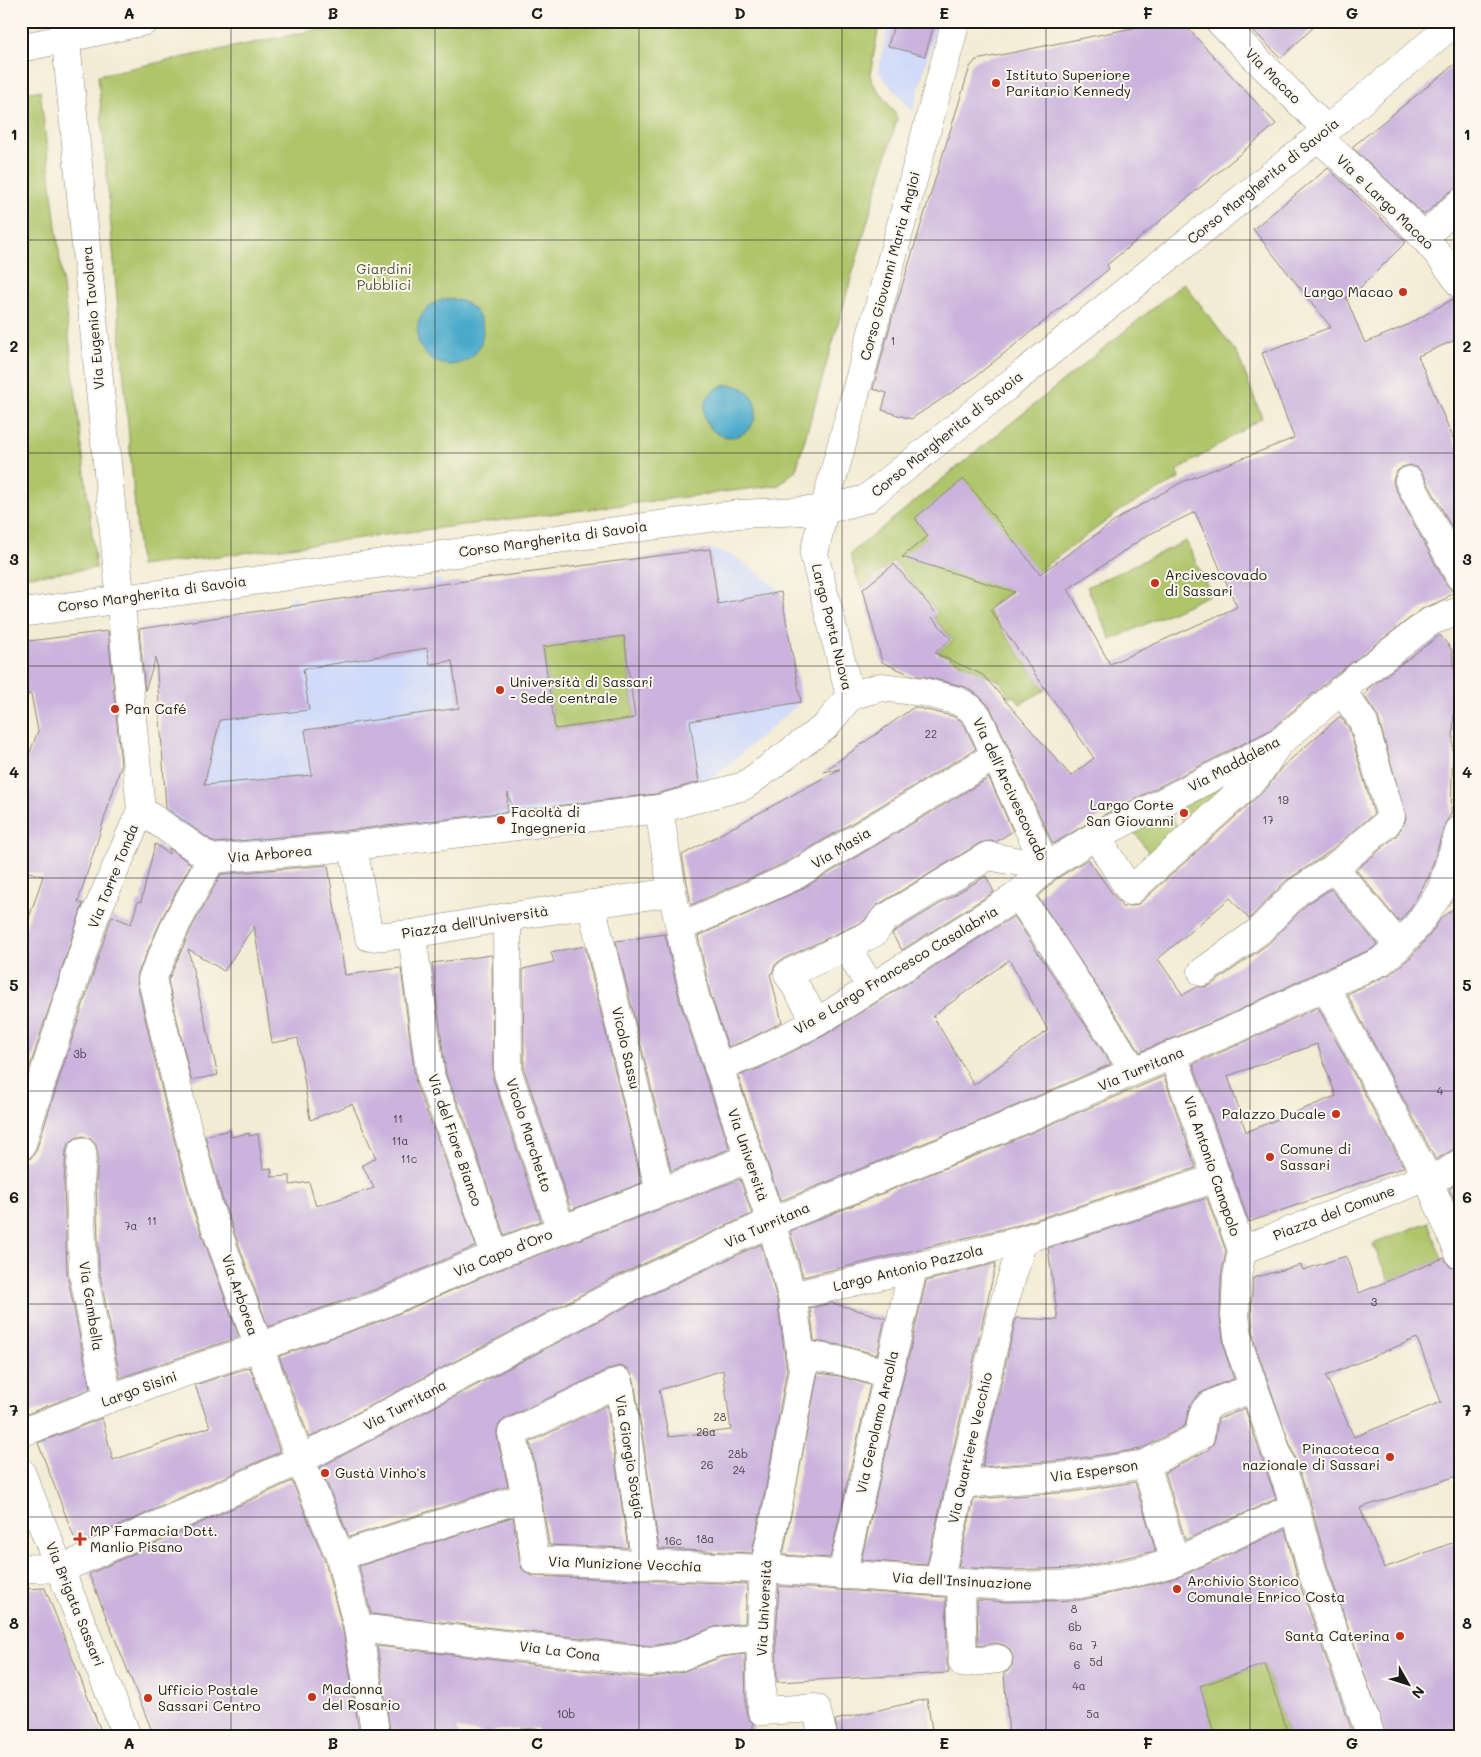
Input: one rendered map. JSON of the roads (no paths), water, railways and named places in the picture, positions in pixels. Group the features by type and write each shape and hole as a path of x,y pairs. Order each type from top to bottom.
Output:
{"street":[{"path":"21,48 65,30 145,21"},
{"name":"Corso Giovanni Maria Angioi","path":"824,510 956,21"},
{"name":"Via Macao","path":"1219,21 1322,134"},
{"name":"Corso Margherita di Savoia","path":"21,612 739,514 824,510 866,499 1322,134 1458,21"},
{"name":"Via Eugenio Tavolara","path":"65,30 120,598"},
{"name":"Via e Largo Macao","path":"1322,134 1457,272"},
{"path":"1424,237 1460,203"},
{"path":"1408,481 1460,577"},
{"name":"Largo Porta Nuova","path":"659,809 744,786 826,726 850,696 814,554 824,510"},
{"name":"Via Torre Tonda","path":"21,1146 94,918 150,816 120,598"},
{"name":"Via Maddalena","path":"1046,867 1096,836 1279,742 1341,690 1431,621 1460,611"},
{"name":"Via dell'Arcivescovado","path":"850,696 881,687 923,692 958,702 970,708 978,717 1046,867 1018,896"},
{"path":"1202,972 1259,931 1297,892 1334,868 1386,824 1391,816 1363,722 1341,690"},
{"path":"1096,836 1130,891 1258,776 1279,742"},
{"name":"Via Masia","path":"680,926 792,877 995,756"},
{"path":"340,848 659,809"},
{"name":"Via Università","path":"659,809 672,892 695,998 748,1159 771,1222 792,1296 803,1370 764,1569 760,1637 762,1711 816,1708 823,1736"},
{"name":"Via Arborea","path":"150,816 211,859 340,848"},
{"name":"Via Turritana","path":"21,1568 62,1570 300,1460 624,1290 771,1222 1003,1128 1233,1030 1380,962 1399,946 1417,926 1441,891 1460,829"},
{"name":"Piazza dell'Università","path":"340,848 369,937 412,934 507,917 672,892"},
{"path":"817,1022 788,974 874,933 884,919 988,856 1046,867"},
{"name":"Via Arborea","path":"211,859 177,922 152,980 183,1112 208,1206 300,1460 340,1556 358,1628 376,1736"},
{"path":"1334,868 1399,946"},
{"path":"1018,896 1052,943 1134,1071"},
{"name":"Via e Largo Francesco Casalabria","path":"718,1067 753,1054 817,1022 1018,896"},
{"name":"Vicolo Sassu","path":"591,904 660,1192"},
{"name":"Vicolo Marchetto","path":"507,917 508,1072 561,1230"},
{"name":"Via del Fiore Bianco","path":"412,934 431,1080 451,1128 495,1255"},
{"path":"846,946 871,988"},
{"path":"1325,986 1427,1177 1460,1255"},
{"name":"Via Antonio Canopolo","path":"1173,1055 1242,1250 1237,1278 1235,1316 1240,1349 1295,1507 1312,1574 1371,1736"},
{"name":"Via Gambella","path":"82,1152 80,1183 83,1272 108,1400"},
{"name":"Via Capo d'Oro","path":"258,1347 380,1305 495,1255 748,1159"},
{"name":"Piazza del Comune","path":"1242,1250 1427,1177 1444,1174 1460,1162"},
{"name":"Largo Antonio Pazzola","path":"792,1296 1023,1240 1217,1178"},
{"name":"Via Quartiere Vecchio","path":"998,1659 963,1663 950,1582 962,1484 1001,1314 1023,1240"},
{"name":"Via Gerolamo Araolla","path":"842,1575 912,1268"},
{"name":"Largo Sisini","path":"21,1433 258,1347"},
{"path":"800,1354 842,1361 888,1374"},
{"name":"Via Giorgio Sotgia","path":"526,1497 512,1433 619,1382 646,1565"},
{"name":"Via Esperson","path":"962,1484 1070,1476 1146,1464 1200,1436 1205,1409 1214,1403 1254,1390"},
{"path":"1146,1464 1175,1562"},
{"name":"Via Brigata Sassari","path":"21,1472 128,1736"},
{"path":"340,1556 526,1497"},
{"name":"Via Munizione Vecchia","path":"526,1497 535,1560 764,1569"},
{"name":"Via dell'Insinuazione","path":"764,1569 1007,1586 1079,1584 1175,1562 1295,1507"},
{"name":"Via La Cona","path":"358,1628 651,1662 679,1657 717,1642 760,1637"}],"water":[{"path":"450,299 463,302 473,309 480,319 483,332 480,345 473,355 463,362 450,365 437,362 427,355 420,345 417,332 420,319 427,309 437,302"},
{"path":"730,385 740,387 748,393 754,401 756,411 754,421 748,429 740,435 730,437 720,435 712,429 706,421 704,411 706,401 712,393 720,387"}],"place":[{"name":"Istituto Superiore Paritario Kennedy","path":"996,83"},
{"name":"Largo Macao","path":"1403,292"},
{"name":"Arcivescovado di Sassari","path":"1155,583"},
{"name":"Università di Sassari - Sede centrale","path":"500,690"},
{"name":"Pan Café","path":"115,709"},
{"name":"Largo Corte San Giovanni","path":"1184,813"},
{"name":"Facoltà di Ingegneria","path":"501,820"},
{"name":"Palazzo Ducale","path":"1336,1114"},
{"name":"Comune di Sassari","path":"1270,1157"},
{"name":"Pinacoteca nazionale di Sassari","path":"1390,1457"},
{"name":"Gustà Vinho's","path":"325,1473"},
{"name":"MP Farmacia Dott. Manlio Pisano","path":"80,1539"},
{"name":"Archivio Storico Comunale Enrico Costa","path":"1177,1589"},
{"name":"Santa Caterina","path":"1400,1636"},
{"name":"Madonna del Rosario","path":"312,1697"},
{"name":"Ufficio Postale Sassari Centro","path":"148,1698"}],"park label":[{"name":"Giardini Pubblici","path":"384,278"}]}
